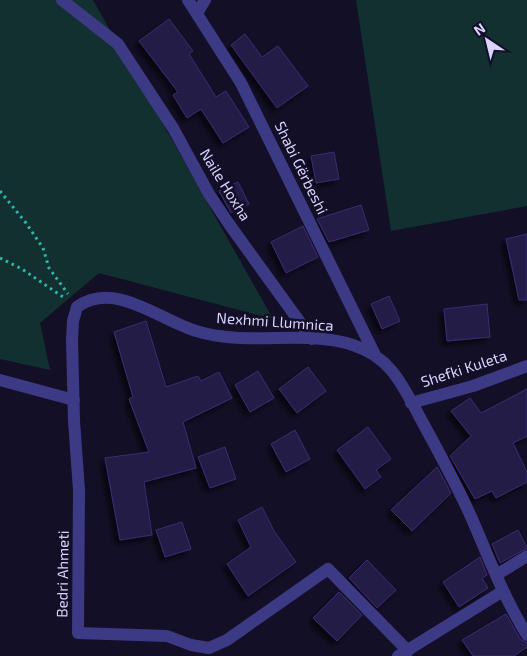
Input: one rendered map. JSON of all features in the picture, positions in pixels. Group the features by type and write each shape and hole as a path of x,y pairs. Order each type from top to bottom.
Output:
{"street":[{"name":"Naile Hoxha","path":"62,0 118,44 173,128 224,217 312,339"},
{"name":"Shabi Gërbeshi","path":"188,0 241,83 375,355"},
{"path":"197,13 205,0"},
{"name":"Nexhmi Llumnica","path":"77,307 99,296 115,298 134,304 195,331 222,338 252,340 312,339 353,345 375,355 391,370 448,469 503,591 527,635"},
{"name":"Bedri Ahmeti","path":"77,307 73,321 72,340 80,500 78,633 167,636 191,646 208,648 227,640 328,569 403,653 503,591"},
{"name":"Shefki Kuleta","path":"411,403 473,386 527,366"},
{"path":"0,380 74,400"},
{"path":"496,575 527,556"}],"path":[{"path":"0,191 43,248 49,268 77,307"},
{"path":"0,258 22,269 77,307"}],"green space":[{"path":"0,0 93,0 273,319 99,273 40,323 50,370 0,359"},
{"path":"356,0 527,0 527,206 391,231"}],"building":[{"path":"169,19 193,51 189,54 216,97 226,91 249,127 223,143 201,109 187,118 173,95 178,92 139,41"},
{"path":"245,34 262,57 278,46 308,86 277,108 231,45"},
{"path":"334,152 339,179 316,183 311,156"},
{"path":"238,182 249,204 231,213 219,191"},
{"path":"361,205 369,230 329,242 317,219"},
{"path":"303,226 318,257 286,273 271,242"},
{"path":"527,234 527,300 519,300 506,239"},
{"path":"389,296 400,321 382,329 371,304"},
{"path":"487,304 490,337 447,341 444,309"},
{"path":"146,321 166,387 198,376 201,381 219,372 232,398 183,422 196,468 144,482 152,535 120,540 105,458 149,452 129,399 133,397 114,332"},
{"path":"308,367 326,391 297,413 279,389"},
{"path":"258,371 274,398 250,412 235,385"},
{"path":"527,389 527,436 513,443 527,472 527,482 496,498 492,491 475,499 450,456 471,436 451,411 470,398 481,413"},
{"path":"368,427 391,459 376,470 381,477 365,489 337,450"},
{"path":"295,430 310,459 286,472 271,444"},
{"path":"225,447 236,479 210,488 198,457"},
{"path":"437,467 451,493 412,531 391,510"},
{"path":"262,507 274,531 296,562 248,596 227,564 251,547 238,520"},
{"path":"182,522 191,549 165,557 156,530"},
{"path":"518,530 527,548 500,563 492,544"},
{"path":"480,557 487,575 482,578 488,588 459,607 443,582"},
{"path":"367,560 396,590 377,608 349,578"},
{"path":"339,592 362,615 337,641 313,618"},
{"path":"506,614 520,639 527,643 527,647 514,656 473,656 462,640"}]}
